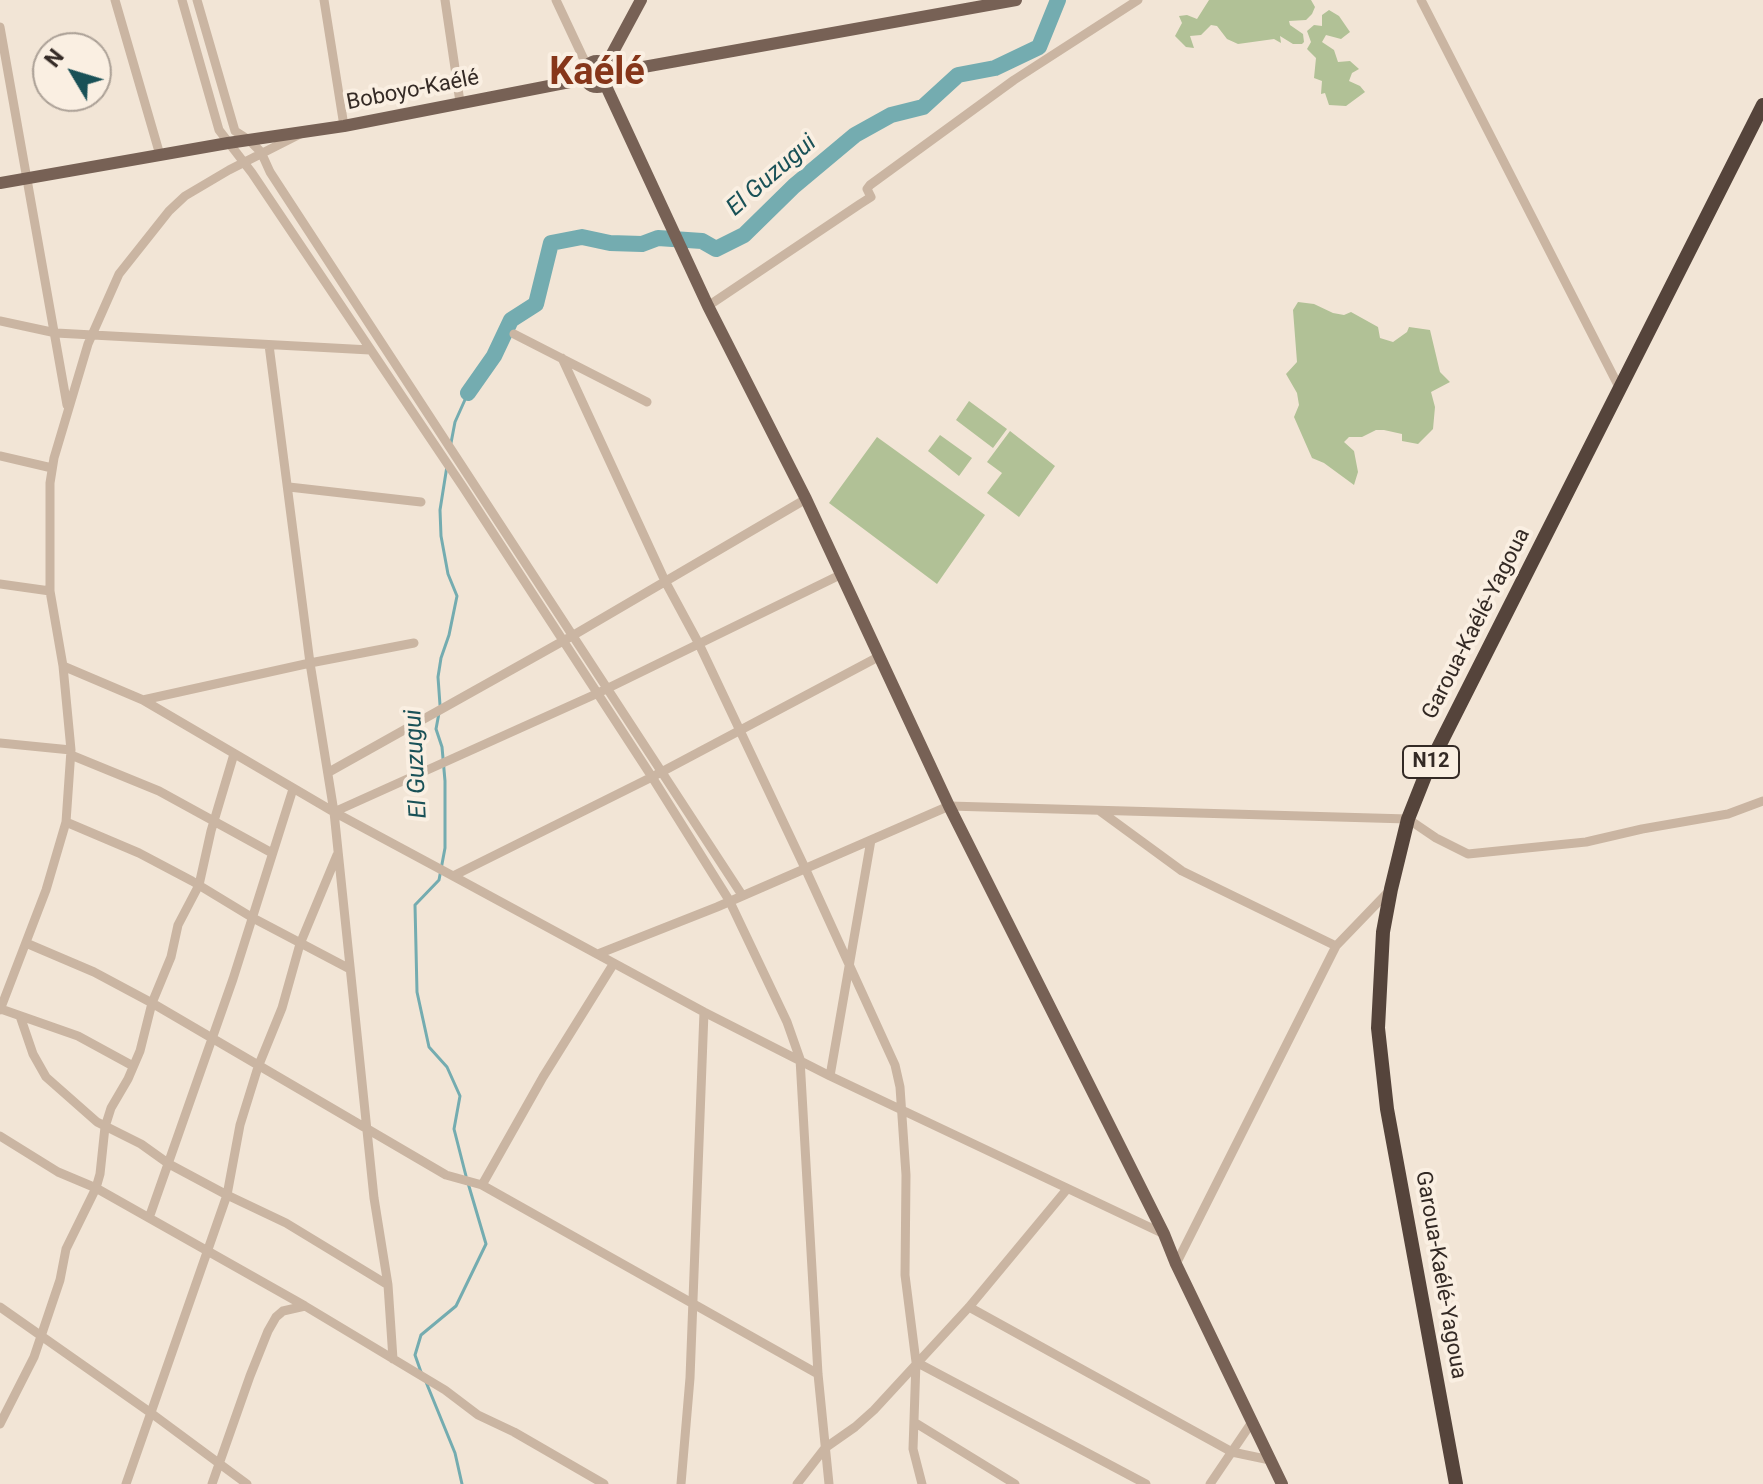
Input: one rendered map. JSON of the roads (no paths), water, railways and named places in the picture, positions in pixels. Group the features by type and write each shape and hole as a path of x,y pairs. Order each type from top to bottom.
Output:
{"highway":[{"name":"Garoua-Kaélé-Yagoua","path":"1456,1484 1387,1109 1378,1028 1383,932 1391,889 1408,819 1429,766 1763,105"}],"main road":[{"path":"586,72 593,87 607,74 641,0"},
{"name":"Boboyo-Kaélé","path":"228,143 344,126 460,102 586,72 596,61 607,74 1016,0"},
{"path":"607,74 708,306 806,499 949,806 1164,1234 1282,1484"},
{"path":"0,183 228,143"}],"street":[{"path":"115,0 160,155"},
{"path":"182,0 219,130 244,162 463,487 652,777 729,900 787,1022 800,1059 818,1374 829,1484"},
{"path":"197,0 235,131 261,152 270,172 742,895"},
{"path":"324,0 344,126"},
{"path":"445,0 460,102"},
{"path":"556,0 586,72"},
{"path":"708,306 871,197 867,189 870,185 1014,80 1138,0"},
{"path":"1421,0 1620,389"},
{"path":"0,27 68,409"},
{"path":"133,1066 78,1036 0,1009 46,890 66,822 71,752 63,666 50,591 52,468 91,335 119,274 158,222 185,196 261,152 304,132"},
{"path":"270,172 276,154 286,143"},
{"path":"0,321 56,333 370,350"},
{"path":"514,334 647,402"},
{"path":"269,345 310,663 339,852 348,968 374,1198 388,1285 393,1359"},
{"path":"562,358 665,581 699,644 805,868 895,1065 906,1175 905,1275 916,1362 913,1449 922,1484"},
{"path":"0,456 52,468"},
{"path":"289,487 421,502"},
{"path":"329,772 572,636 806,499"},
{"path":"334,812 596,694 842,574"},
{"path":"0,584 50,591"},
{"path":"143,700 414,643"},
{"path":"453,876 652,777 880,656"},
{"path":"63,666 143,700 334,812 704,1012 830,1076 1164,1234"},
{"path":"0,743 71,752 215,820 272,853"},
{"path":"0,1424 31,1364 60,1280 66,1249 96,1188 105,1127 115,1098 143,1044 152,1003 171,957 183,913 199,885 234,754"},
{"path":"149,1218 253,918 293,789"},
{"path":"598,954 949,806 1408,819 1468,854 1586,842 1728,814 1763,801"},
{"path":"1098,810 1182,871 1336,946"},
{"path":"66,822 139,853 348,968"},
{"path":"830,1076 871,840"},
{"path":"126,1484 227,1195 240,1125 258,1067 282,1008 300,944 339,852"},
{"path":"1176,1264 1336,946 1391,889"},
{"path":"26,943 94,972 152,1003 446,1175 482,1185 818,1374"},
{"path":"482,1185 543,1077 614,963"},
{"path":"681,1484 704,1012"},
{"path":"20,1016 33,1054 46,1077 105,1127 141,1144 169,1164 227,1195 286,1223 388,1285"},
{"path":"0,1136 58,1172 96,1188 305,1306 445,1390 478,1415 604,1484"},
{"path":"797,1484 825,1448 874,1410 969,1307 1067,1189"},
{"path":"212,1484 272,1324 283,1311 305,1306"},
{"path":"0,1307 247,1484"},
{"path":"969,1307 1232,1452 1270,1460"},
{"path":"916,1362 1146,1484"},
{"path":"914,1422 1015,1484"},
{"path":"1210,1484 1252,1422"}],"waterway":[{"name":"El Guzugui","path":"468,393 494,356 511,320 536,304 551,243 582,237 610,243 642,244 658,238 702,241 716,249 744,235 794,186 855,135 891,115 923,107 958,75 995,68 1039,47 1058,0"},
{"name":"El Guzugui","path":"451,443 455,422 468,393"},
{"name":"El Guzugui","path":"440,705 438,677 457,596 448,574 441,536 440,510 447,466"},
{"name":"El Guzugui","path":"439,713 436,729 442,747 445,781 445,848 439,880 415,905 417,992 429,1047 447,1067 460,1096 454,1129 466,1176"},
{"name":"El Guzugui","path":"421,1372 415,1355 421,1335 456,1306 486,1244 468,1183"},
{"name":"El Guzugui","path":"426,1382 455,1453 462,1484"}],"district":[{"name":"Kaélé","path":"597,74"}]}
